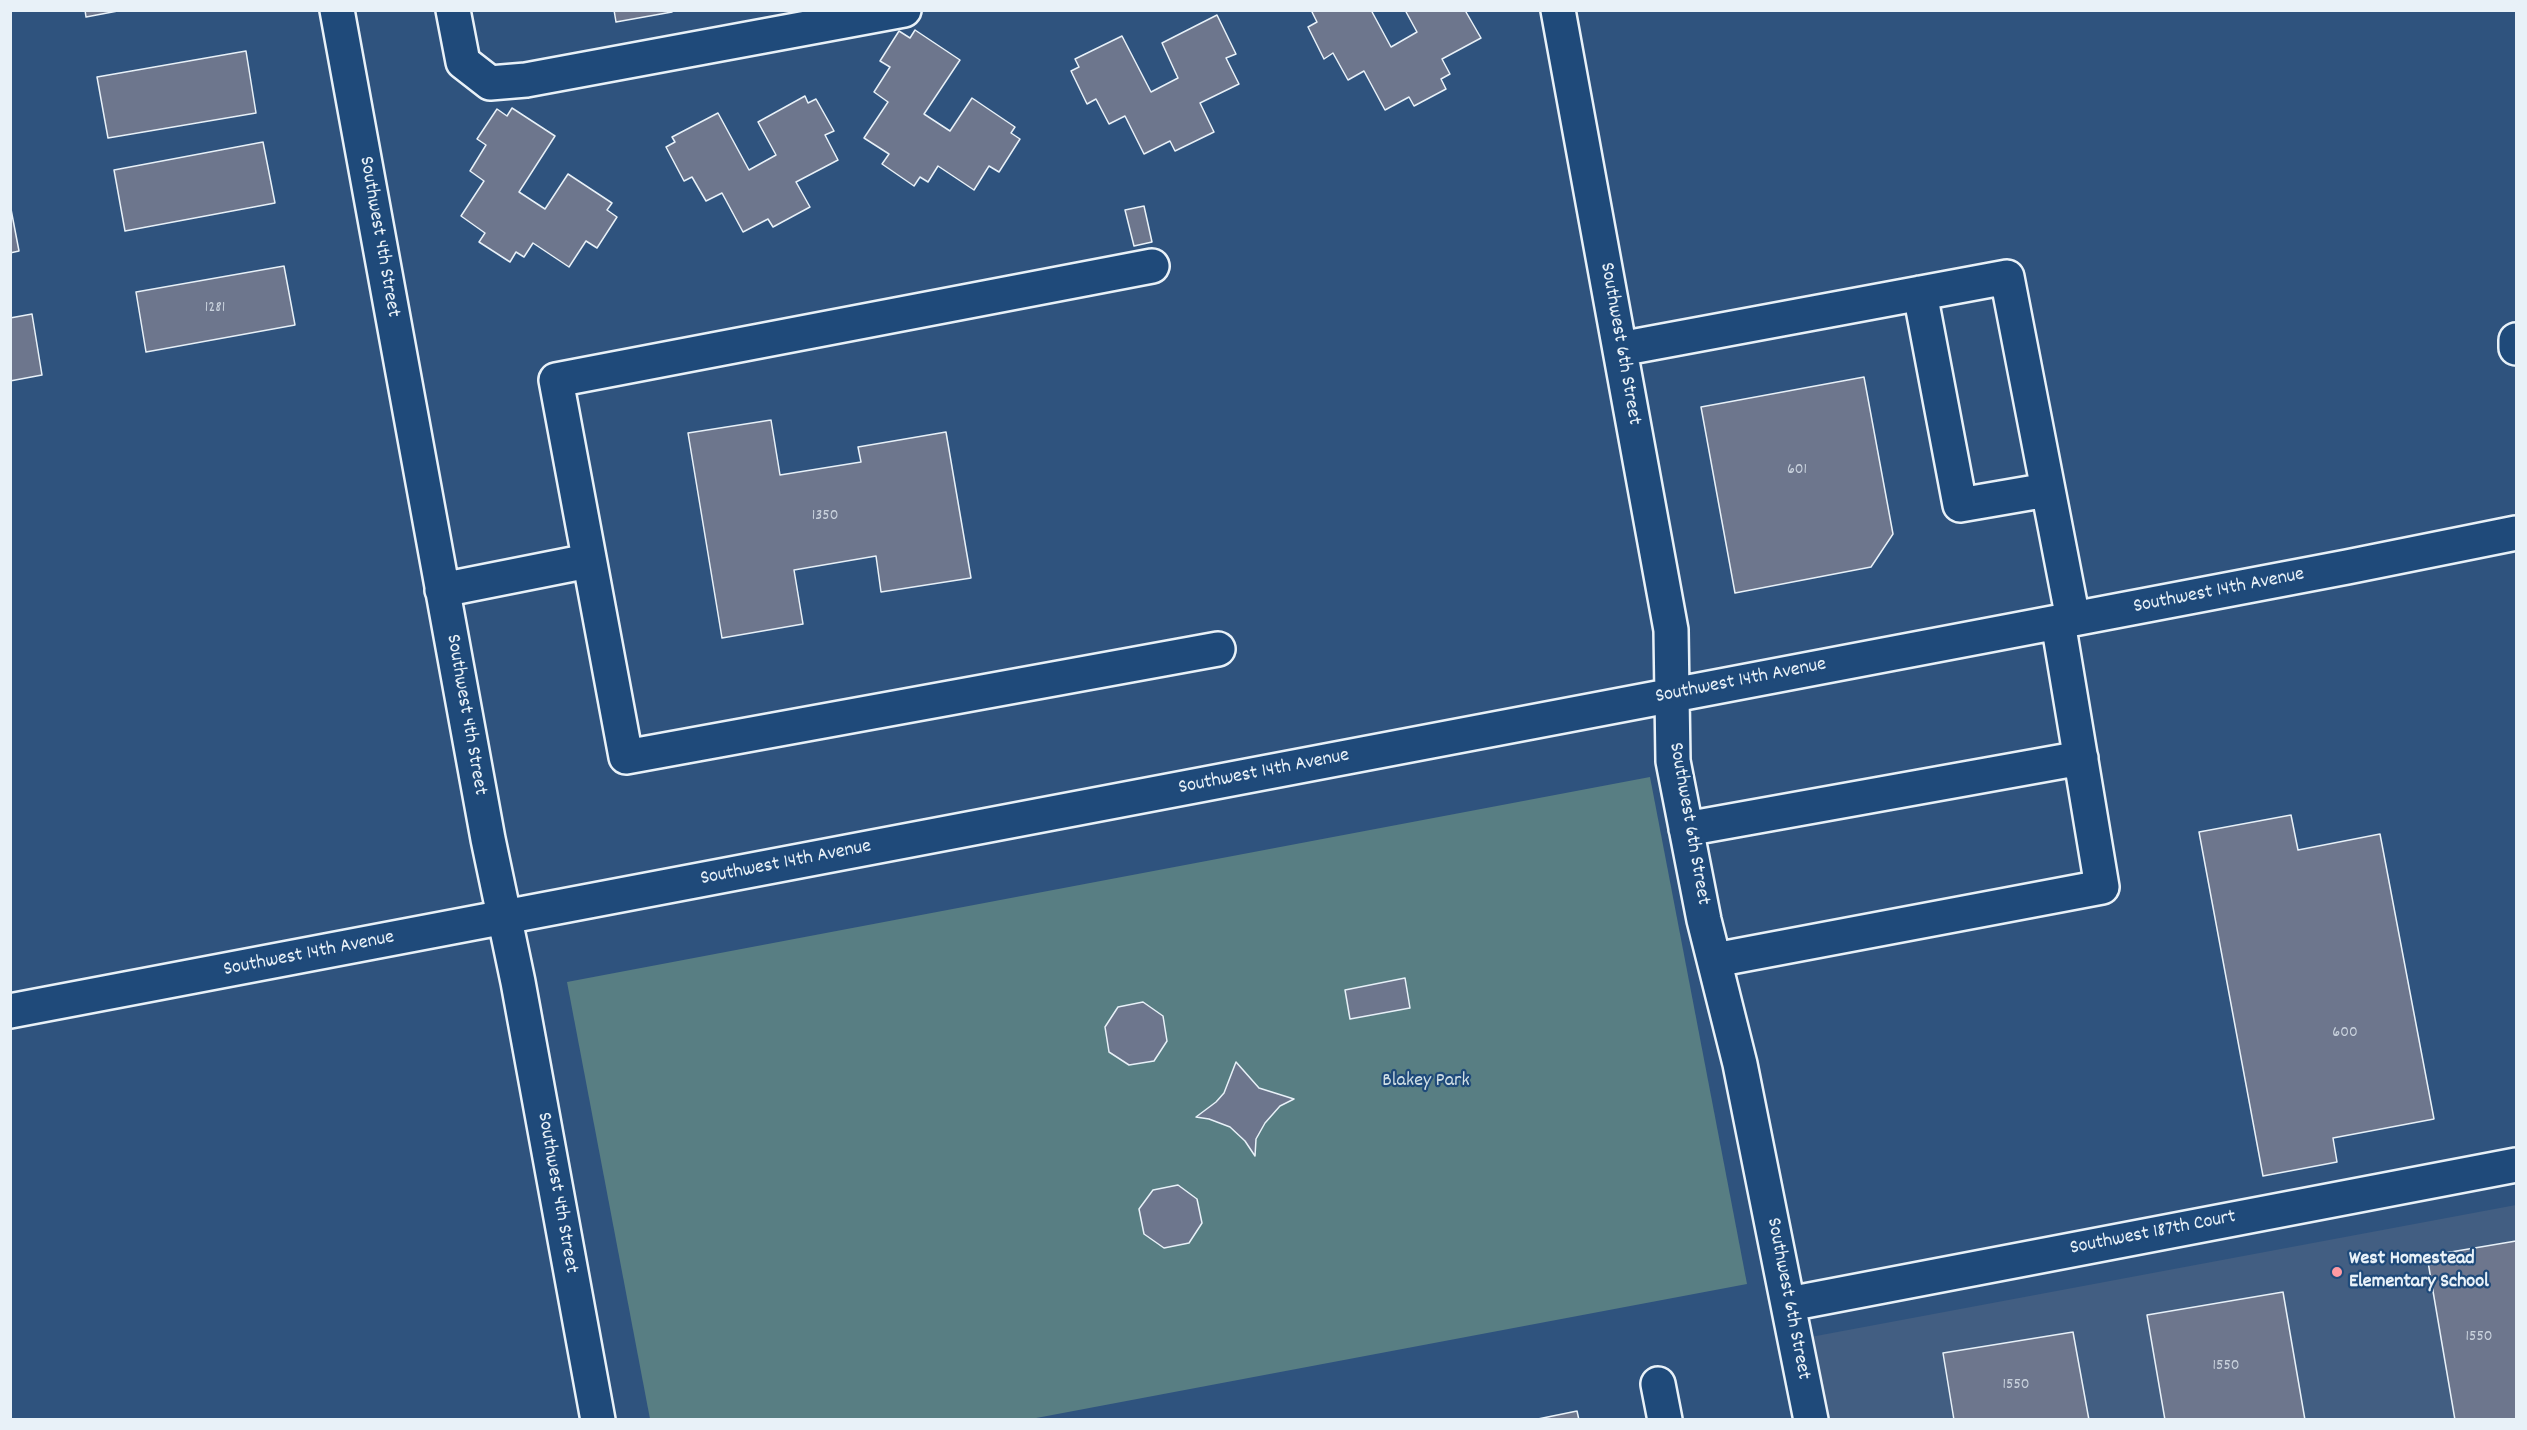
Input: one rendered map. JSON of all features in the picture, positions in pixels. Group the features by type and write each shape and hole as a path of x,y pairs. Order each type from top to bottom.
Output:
{"street":[{"name":"Southwest 4th Street","path":"337,10 442,590 598,1419"},
{"path":"453,10 463,62 490,84 526,80 904,10"},
{"name":"Southwest 6th Street","path":"1558,10 1671,630 1673,761 1686,829 1740,1064 1810,1419"},
{"path":"1152,266 556,380 626,757 1218,649"},
{"path":"1620,350 2007,277 2047,490 2081,758 2102,886 1715,960"},
{"path":"1920,293 1960,505 2047,490"},
{"path":"2517,340 2517,348"},
{"name":"Southwest 14th Avenue","path":"10,1011 2065,621 2517,532"},
{"path":"442,590 588,561"},
{"path":"1686,829 2081,758"},
{"name":"Southwest 187th Court","path":"1789,1304 2517,1165"},
{"path":"1658,1384 1665,1419"}],"shaded area":[{"name":"West Homestead Elementary School","path":"2516,1205 2516,1419 1815,1419 1800,1339"}],"green space":[{"name":"Blakey Park","path":"1650,777 1747,1284 1031,1419 650,1419 567,982"}],"building":[{"path":"85,10 123,10 86,17"},
{"path":"614,10 671,10 672,12 616,22"},
{"path":"1315,10 1371,10 1391,47 1417,32 1405,10 1468,10 1466,12 1481,38 1442,59 1450,74 1441,79 1446,89 1414,106 1409,97 1385,110 1364,71 1348,80 1333,53 1324,59 1308,27 1317,22 1312,12"},
{"path":"1217,15 1236,54 1226,58 1239,84 1200,103 1214,132 1175,151 1170,141 1144,154 1125,116 1109,124 1096,99 1087,104 1071,71 1079,67 1075,59 1122,36 1151,92 1178,78 1162,43"},
{"path":"915,30 960,60 924,114 950,131 972,98 1015,127 1011,133 1020,139 999,172 989,166 974,190 938,166 928,182 920,177 914,186 882,164 889,154 864,138 888,102 874,92 890,67 880,61 899,31 910,38"},
{"path":"246,51 256,113 108,138 97,77"},
{"path":"805,96 808,103 816,99 834,131 825,135 838,160 796,182 810,207 773,227 768,219 743,232 722,193 706,201 692,177 684,181 666,147 675,142 672,137 718,113 749,170 776,155 758,122"},
{"path":"512,108 555,136 519,192 545,209 568,174 612,203 607,210 617,217 597,248 586,241 569,267 533,243 524,257 516,252 510,262 479,242 485,233 461,216 484,181 470,171 486,145 477,139 497,109 507,116"},
{"path":"263,142 275,203 125,231 114,170"},
{"path":"10,204 19,251 10,253"},
{"path":"1144,206 1152,242 1134,246 1125,210"},
{"path":"284,266 295,325 146,352 136,292"},
{"path":"32,314 42,375 10,381 10,318"},
{"path":"1864,377 1893,534 1871,567 1735,593 1701,407"},
{"path":"771,420 780,475 861,462 858,447 946,432 971,578 881,592 876,556 794,570 803,624 722,638 688,433"},
{"path":"2291,815 2298,850 2380,834 2434,1119 2333,1138 2337,1162 2263,1176 2199,832"},
{"path":"1405,978 1410,1008 1350,1019 1345,990"},
{"path":"1143,1002 1163,1016 1167,1041 1154,1061 1129,1065 1109,1052 1105,1027 1118,1007"},
{"path":"1236,1062 1259,1088 1294,1099 1280,1106 1265,1123 1256,1139 1255,1156 1245,1141 1230,1127 1196,1117 1224,1093"},
{"path":"1178,1185 1197,1199 1202,1223 1189,1243 1164,1248 1144,1234 1139,1209 1153,1190"},
{"path":"2516,1241 2516,1420 2455,1420 2427,1256"},
{"path":"2283,1292 2305,1420 2165,1420 2147,1315"},
{"path":"2073,1332 2089,1420 1954,1420 1943,1353"},
{"path":"1577,1411 1579,1420 1533,1420"}],"place":[{"name":"West Homestead Elementary School","path":"2337,1272"}]}
